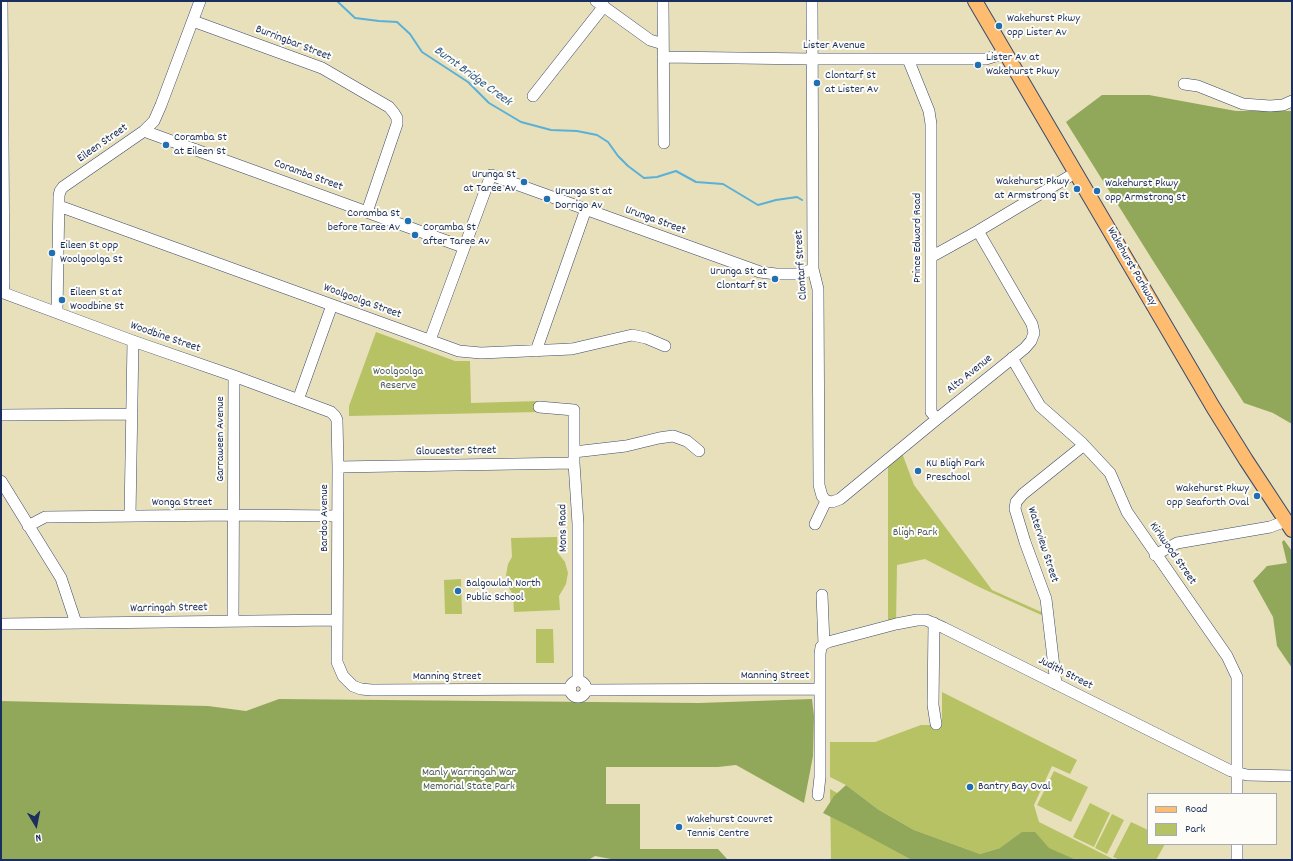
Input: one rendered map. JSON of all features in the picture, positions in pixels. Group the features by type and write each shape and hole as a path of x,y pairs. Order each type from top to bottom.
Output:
{"main road":[{"name":"Wakehurst Parkway","path":"975,1 1213,407 1289,526"}],"street":[{"path":"2,1 4,275 2,293"},
{"name":"Eileen Street","path":"57,312 59,196 63,187 144,131 151,124 157,115 200,1"},
{"path":"663,1 664,143"},
{"name":"Clontarf Street","path":"812,1 813,269 818,289 819,485 822,496 826,501"},
{"path":"532,96 600,4 650,40 663,44"},
{"name":"Burringbar Street","path":"193,21 322,68 389,107 397,118 397,124 367,212"},
{"name":"Lister Avenue","path":"663,57 908,59 986,58 1005,53"},
{"name":"Prince Edward Road","path":"908,59 929,111 931,124 931,412 937,419"},
{"path":"1184,84 1198,86 1244,104 1270,106 1283,105 1292,101"},
{"name":"Coramba Street","path":"144,131 463,247"},
{"path":"931,257 978,231 1075,173"},
{"name":"Urunga Street","path":"463,247 491,175 760,272 800,274 813,269"},
{"name":"Woolgoolga Street","path":"59,206 460,350 481,353 572,349 632,335 646,338 665,346"},
{"path":"536,351 586,210"},
{"name":"Alto Avenue","path":"826,501 832,502 840,499 1025,348 1031,341 1034,332 1032,324 978,231"},
{"path":"430,340 463,247"},
{"name":"Woodbine Street","path":"2,293 298,400"},
{"path":"298,400 332,304"},
{"path":"130,516 133,341"},
{"name":"Kirkwood Street","path":"1012,358 1040,406 1084,445 1110,473 1127,512 1155,555 1227,656 1236,678 1237,793"},
{"name":"Garraween Avenue","path":"233,621 234,376"},
{"name":"Bardoo Avenue","path":"298,400 331,412 337,420 337,662"},
{"name":"Mons Road","path":"539,407 574,410 574,457 578,524 578,681"},
{"path":"1,415 132,414"},
{"name":"Gloucester Street","path":"338,468 574,457 673,436 687,441 699,451"},
{"name":"Waterview Street","path":"1056,684 1046,599 1025,542 1015,509 1016,502 1023,494 1084,445"},
{"path":"1,481 61,578 76,623"},
{"path":"815,524 826,501"},
{"name":"Wonga Street","path":"28,526 45,517 234,515 337,516"},
{"path":"1155,555 1177,543 1270,527 1289,526"},
{"path":"818,795 820,777 820,654 821,647 824,644 822,595"},
{"name":"Warringah Street","path":"1,624 337,620"},
{"name":"Judith Street","path":"824,644 910,621 926,620 1238,774 1292,776"},
{"path":"934,623 933,705 936,724"},
{"name":"Manning Street","path":"337,662 347,681 353,686 361,689 571,689"},
{"path":"578,681 583,683 586,690 582,695 578,696 573,694 571,689 572,684 578,681"},
{"name":"Manning Street","path":"586,690 820,690"},
{"path":"1237,845 1237,860"}],"green space":[{"path":"1102,95 1149,95 1236,111 1292,111 1292,424 1273,413 1244,403 1066,122"},
{"name":"Woolgoolga Reserve","path":"376,332 455,361 470,361 471,403 539,401 539,412 349,416 349,406"},
{"name":"Bligh Park","path":"902,453 914,485 992,590 1048,615 1048,618 979,587 925,559 897,565 896,624 888,626 888,464"},
{"path":"557,537 558,553 565,562 568,573 566,584 559,596 560,610 514,612 513,595 508,586 506,575 508,564 512,557 511,538"},
{"path":"1284,540 1292,551 1292,668 1277,646 1273,617 1253,581 1267,566 1287,563 1282,542"},
{"path":"461,579 462,614 445,614 444,580"},
{"path":"536,629 553,629 554,663 536,663"},
{"path":"942,692 1077,760 1070,774 1052,766 1034,805 1039,822 1115,860 1023,860 1000,848 980,854 914,830 879,810 846,785 830,777 830,742 875,742 921,725 942,725"},
{"name":"Manly Warringah War Memorial State Park","path":"279,699 699,703 812,699 814,716 813,756 804,803 736,765 718,767 606,767 606,804 640,804 640,849 718,849 728,860 616,860 595,856 590,859 606,860 1,860 1,701 208,706 246,711"},
{"path":"1054,771 1088,787 1071,822 1037,805"},
{"path":"846,785 879,810 914,830 980,854 1000,848 1022,832 1035,832 1049,848 1076,860 912,860 823,813 834,796"},
{"path":"830,789 958,860 831,860"},
{"path":"1090,803 1110,813 1094,847 1073,837"},
{"path":"1112,814 1124,820 1107,854 1095,848"},
{"path":"1131,822 1147,830 1147,845 1164,845 1156,860 1120,860 1113,857"}],"waterway":[{"name":"Burnt Bridge Creek","path":"337,1 355,18 397,22 410,34 422,52 468,82 489,103 521,122 551,130 577,131 597,135 608,142 618,156 644,178 657,177 676,171 696,182 723,184 758,205 776,200 797,197 802,200"}],"place":[{"name":"Wakehurst Pkwy opp Lister Av","path":"999,26"},
{"name":"Lister Av at Wakehurst Pkwy","path":"978,65"},
{"name":"Clontarf St at Lister Av","path":"817,83"},
{"name":"Coramba St at Eileen St","path":"166,145"},
{"name":"Urunga St at Taree Av","path":"524,182"},
{"name":"Wakehurst Pkwy at Armstrong St","path":"1077,189"},
{"name":"Wakehurst Pkwy opp Armstrong St","path":"1097,191"},
{"name":"Urunga St at Dorrigo Av","path":"547,199"},
{"name":"Coramba St before Taree Av","path":"408,221"},
{"name":"Coramba St after Taree Av","path":"415,235"},
{"name":"Eileen St opp Woolgoolga St","path":"52,253"},
{"name":"Urunga St at Clontarf St","path":"775,279"},
{"name":"Eileen St at Woodbine St","path":"62,300"},
{"name":"KU Bligh Park Preschool","path":"918,471"},
{"name":"Wakehurst Pkwy opp Seaforth Oval","path":"1257,496"},
{"name":"Balgowlah North Public School","path":"458,591"},
{"name":"Bantry Bay Oval","path":"970,787"},
{"name":"Wakehurst Couvret Tennis Centre","path":"679,827"}]}
